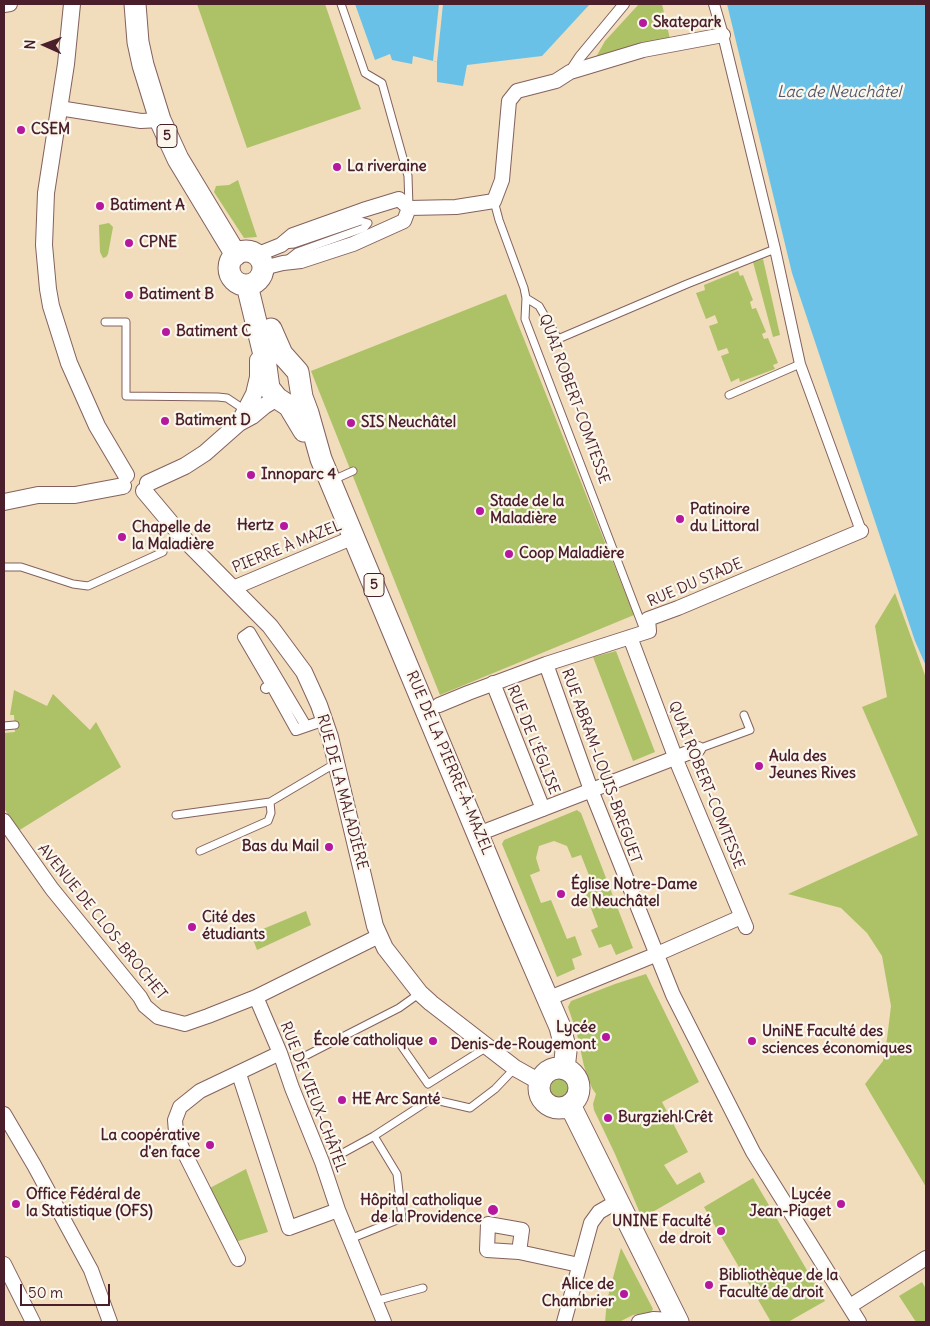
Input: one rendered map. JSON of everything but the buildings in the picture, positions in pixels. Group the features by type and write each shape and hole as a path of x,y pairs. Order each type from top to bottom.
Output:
{"main road":[{"name":"RUE DE LA PIERRE-À-MAZEL","path":"135,4 138,42 160,120 178,159 254,270 262,287 267,338 268,388 277,398 289,406 322,459"},
{"name":"RUE DE LA PIERRE-À-MAZEL","path":"267,338 298,372 302,397 322,459 565,1040 564,1069"},
{"path":"564,1069 575,1076 579,1088 575,1100 570,1105 556,1108 543,1101 539,1092 540,1082 552,1070 564,1069"},
{"path":"570,1105 677,1321"}],"street":[{"path":"4,5 10,4"},
{"path":"72,4 66,64 46,194 44,245 51,306 69,363 126,489 139,493 146,487 185,466 205,453 242,417 252,416 277,398"},
{"path":"570,72 624,4"},
{"path":"714,4 775,249 800,364 861,532"},
{"path":"254,270 293,236 386,203 399,200 409,208 463,206 494,201 502,180 509,101 517,91 556,81 570,72 643,50 723,35"},
{"path":"59,108 141,121 160,120"},
{"path":"254,270 302,261 353,244 404,222 409,208"},
{"name":"RUE DE LA PIERRE-À-MAZEL","path":"242,417 254,394 258,377 258,360 250,318 241,294 254,270"},
{"path":"250,318 267,338"},
{"path":"4,502 38,494 75,494 124,481"},
{"name":"RUE DE LA MALADIÈRE","path":"146,487 186,541 270,626 292,654 308,680 325,720 379,936 385,948 420,993 431,1003 515,1068 540,1082"},
{"name":"RUE DU STADE","path":"645,633 649,631 648,619 861,532"},
{"name":"PIERRE À MAZEL","path":"233,588 354,537"},
{"path":"306,726 250,632 243,637 268,687 296,730 325,720"},
{"path":"439,705 546,664 645,633"},
{"name":"QUAI ROBERT-COMTESSE","path":"630,637 676,757 744,922 655,955"},
{"name":"RUE ABRAM-LOUIS-BREGUET","path":"546,664 592,790 655,955 672,994 753,1152 859,1322"},
{"name":"RUE DE L'ÉGLISE","path":"493,683 543,809"},
{"path":"478,834 698,749"},
{"name":"AVENUE DE CLOS-BROCHET","path":"4,821 52,889 140,997 145,1006 158,1017 185,1024 256,997 379,936"},
{"path":"547,999 655,955"},
{"name":"RUE DE VIEUX-CHÂTEL","path":"256,997 280,1053 322,1162 338,1210 384,1322"},
{"path":"238,1259 182,1148 176,1132 175,1120 180,1107 200,1091 280,1053"},
{"path":"239,1074 289,1228 338,1210"},
{"path":"4,1114 91,1270 110,1322"},
{"path":"564,1322 591,1223 595,1215 603,1208 618,1201"},
{"path":"519,1252 578,1265"},
{"path":"850,1306 926,1258"},
{"path":"4,1264 32,1322"},
{"path":"639,1322 653,1319 677,1321"}],"lane":[{"path":"341,4 365,73 382,83 408,176 409,208"},
{"name":"QUAI ROBERT-COMTESSE","path":"494,201 498,220 524,288 526,298 525,319 645,633"},
{"path":"254,270 364,228 368,222 361,221 294,244 281,246"},
{"path":"526,298 539,306 558,339 775,249"},
{"path":"105,322 126,322 126,396 227,398 242,417"},
{"path":"729,395 800,364"},
{"path":"331,481 353,471"},
{"path":"4,568 21,567 72,584 88,586 163,552"},
{"path":"698,749 750,730 744,715"},
{"path":"4,726 14,725"},
{"path":"176,815 270,802 336,763"},
{"path":"200,851 268,821 271,813 270,802"},
{"path":"307,1055 399,1008 420,993"},
{"path":"398,1042 428,1084 487,1047"},
{"path":"341,1154 374,1136 431,1098 470,1108 496,1089 515,1068"},
{"path":"350,1239 402,1218 397,1174 374,1136"},
{"path":"375,1301 424,1288"}],"green space":[{"path":"197,4 325,4 361,109 247,148"},
{"name":"Skatepark","path":"639,4 662,4 670,39 596,57 605,41"},
{"path":"238,180 257,237 244,238 214,192 216,186 229,185"},
{"path":"109,223 113,227 108,254 103,258 100,252 99,225"},
{"path":"763,259 780,335 773,337 753,262"},
{"path":"738,271 740,276 743,275 753,300 750,302 752,309 756,308 766,332 762,334 764,339 768,338 778,363 773,365 775,369 740,382 739,378 731,382 721,356 729,353 727,348 718,351 709,326 718,323 715,315 706,319 696,293 705,290 704,285"},
{"name":"Stade de la Maladière","path":"506,294 634,615 440,695 311,371"},
{"path":"895,593 926,678 926,1187 865,1084 883,1061 887,1039 891,1006 882,956 867,933 841,908 788,894 918,835 862,707 887,697 875,626"},
{"path":"616,651 655,752 633,761 593,657"},
{"path":"14,690 47,706 53,694 90,730 96,722 121,767 18,831 4,808 4,733 15,732 14,715 10,715"},
{"path":"577,810 581,813 633,948 616,955 611,944 599,948 591,930 598,927 583,887 592,883 581,855 572,858 567,846 554,841 539,846 536,858 540,871 530,875 541,903 551,900 567,939 575,936 582,955 572,959 575,969 557,977 502,844 504,840"},
{"path":"306,911 311,925 257,950 251,934"},
{"path":"646,974 699,1082 662,1102 688,1152 664,1165 677,1185 700,1172 705,1182 642,1218 594,1110 593,1104 596,1094 584,1066 577,1034 568,1007 571,1001"},
{"path":"559,1076 564,1077 570,1083 570,1093 564,1099 559,1100 554,1099 548,1093 547,1088 548,1083 554,1077"},
{"path":"246,1169 268,1232 235,1242 206,1190"},
{"path":"753,1178 825,1301 788,1322 771,1322 704,1207"},
{"path":"621,1248 653,1309 651,1312 633,1315 619,1322 605,1322 607,1300"},
{"path":"922,1282 926,1289 926,1322 916,1322 899,1296"}],"water":[{"path":"355,4 590,4 542,56 467,65 463,86 437,82 437,62 413,56 412,64 392,60 390,54 375,60"},
{"name":"Lac de Neuchâtel","path":"727,4 926,4 926,666 915,641 792,273"}],"pier":[{"path":"439,4 443,4 437,62 433,61"}],"place":[{"name":"Skatepark","path":"643,23"},
{"name":"CSEM","path":"21,130"},
{"name":"La riveraine","path":"337,167"},
{"name":"Batiment A","path":"100,206"},
{"name":"CPNE","path":"129,243"},
{"name":"Batiment B","path":"129,295"},
{"name":"Batiment C","path":"166,332"},
{"name":"Batiment D","path":"165,421"},
{"name":"SIS Neuchâtel","path":"351,423"},
{"name":"Innoparc 4","path":"251,475"},
{"name":"Stade de la Maladière","path":"480,511"},
{"name":"Patinoire du Littoral","path":"680,519"},
{"name":"Hertz","path":"284,526"},
{"name":"Chapelle de la Maladière","path":"122,537"},
{"name":"Coop Maladière","path":"509,554"},
{"name":"Aula des Jeunes Rives","path":"759,766"},
{"name":"Bas du Mail","path":"329,847"},
{"name":"Église Notre-Dame de Neuchâtel","path":"561,894"},
{"name":"Cité des étudiants","path":"192,927"},
{"name":"Lycée Denis-de-Rougemont","path":"606,1037"},
{"name":"École catholique","path":"433,1041"},
{"name":"UniNE Faculté des sciences économiques","path":"752,1041"},
{"name":"HE Arc Santé","path":"342,1100"},
{"name":"Burgziehl·Crêt","path":"608,1118"},
{"name":"La coopérative d'en face","path":"210,1145"},
{"name":"Office Fédéral de la Statistique (OFS)","path":"16,1204"},
{"name":"Lycée Jean-Piaget","path":"841,1204"},
{"name":"Hôpital catholique de la Providence","path":"493,1210"},
{"name":"UNINE Faculté de droit","path":"721,1231"},
{"name":"Bibliothèque de la Faculté de droit","path":"709,1285"},
{"name":"Alice de Chambrier","path":"624,1294"}]}
